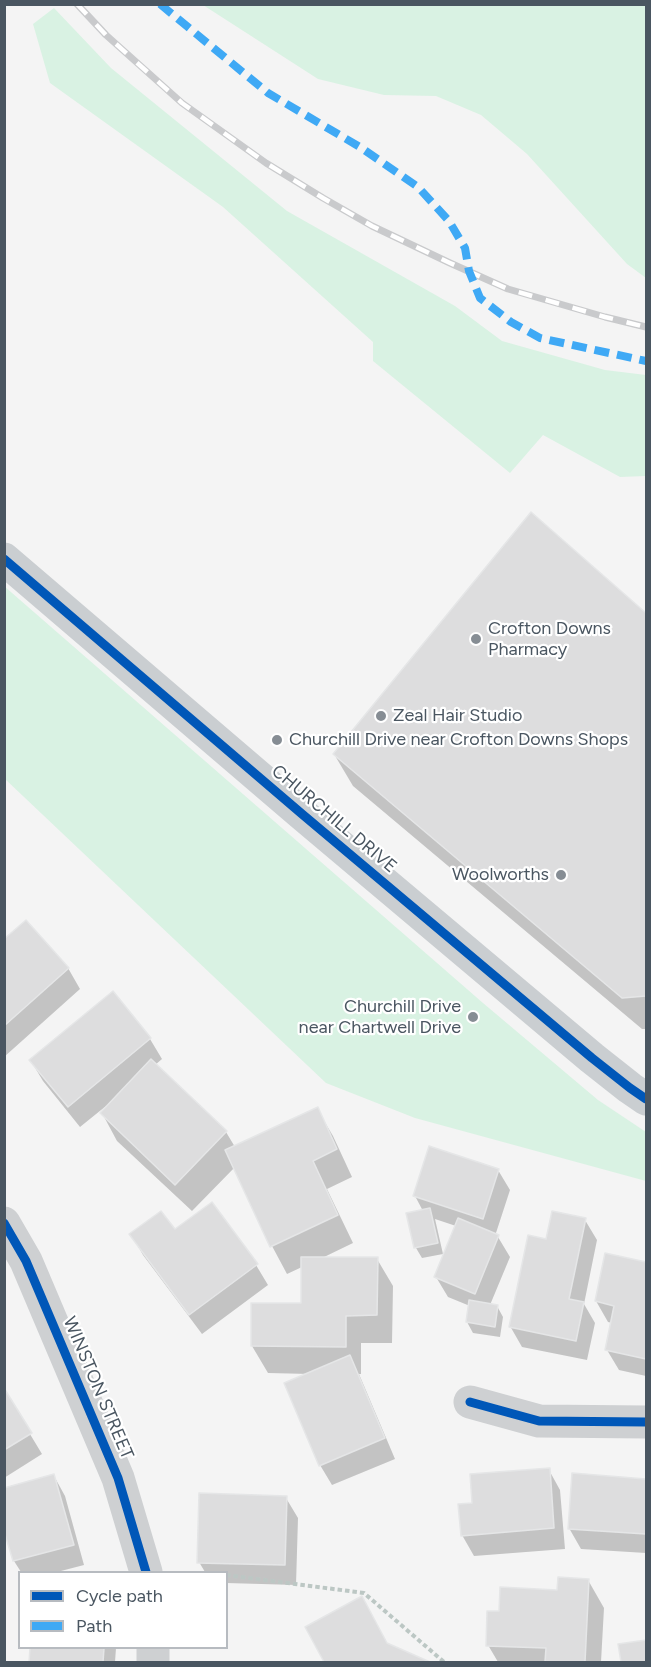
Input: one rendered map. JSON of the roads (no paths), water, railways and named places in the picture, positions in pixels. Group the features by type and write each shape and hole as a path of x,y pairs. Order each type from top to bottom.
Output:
{"main road":[{"name":"CHURCHILL DRIVE","path":"4,560 592,1059 646,1098"}],"street":[{"name":"WINSTON STREET","path":"4,1223 15,1262 118,1478 146,1571"},
{"path":"470,1402 539,1421 646,1422"}],"railway":[{"path":"77,4 106,35 182,103 266,163 372,226 508,289 646,327"}],"place":[{"name":"Crofton Downs Pharmacy","path":"476,639"},
{"name":"Zeal Hair Studio","path":"381,716"},
{"name":"Churchill Drive near Crofton Downs Shops","path":"277,740"},
{"name":"Woolworths","path":"561,875"},
{"name":"Churchill Drive near Chartwell Drive","path":"473,1017"}]}
